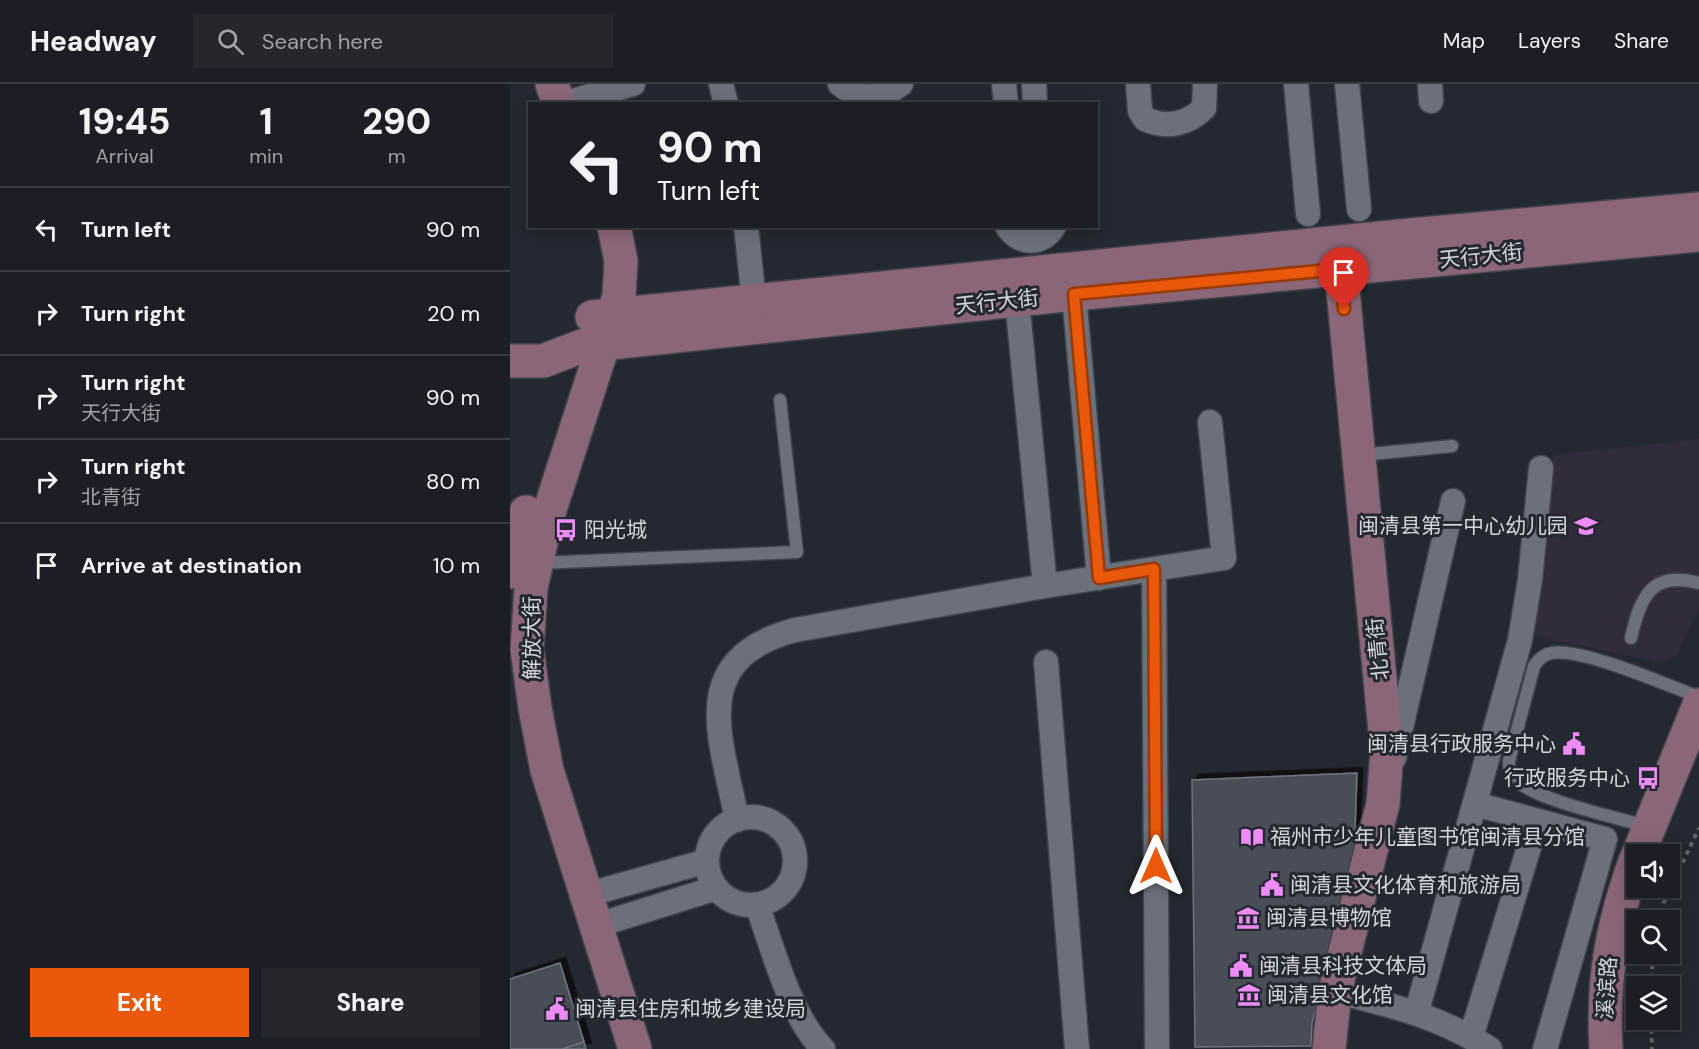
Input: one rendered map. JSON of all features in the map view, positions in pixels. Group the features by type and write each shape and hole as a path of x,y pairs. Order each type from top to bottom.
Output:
{"main road":[{"path":"510,361 543,361 597,331 754,301 1028,282 1340,256 1699,209"},
{"name":"解放大街","path":"594,228 602,267 597,331 563,462 523,567 528,618 527,649 533,699 547,770 635,1049"},
{"name":"解放大街","path":"597,331 621,279 621,261 614,228"},
{"name":"天行大街","path":"597,331 1028,282 1074,294 1340,256 1699,234"},
{"name":"北青街","path":"1329,1049 1335,992 1383,804 1387,761 1386,724 1340,256"},
{"name":"解放大街","path":"510,694 617,1049"},
{"path":"1643,841 1699,705"},
{"name":"溪滨路","path":"1606,1049 1606,966 1626,889"}],"street":[{"path":"567,95 633,84"},
{"path":"722,84 726,102"},
{"path":"840,84 854,95 868,97 882,96 902,84"},
{"path":"1005,84 1006,102"},
{"path":"1034,84 1035,102"},
{"path":"1138,84 1140,111 1145,119 1164,124 1184,123 1197,116 1204,108 1204,84"},
{"path":"1296,84 1308,214"},
{"path":"1347,84 1359,209"},
{"path":"746,228 754,301"},
{"path":"1012,232 1030,241 1050,231"},
{"path":"1028,282 1050,231"},
{"path":"1012,232 1028,282 1045,586"},
{"path":"1074,294 1099,578"},
{"path":"736,820 721,739 718,696 729,669 749,649 764,640 795,630 1045,586 1224,558 1210,422"},
{"path":"1417,1011 1524,621 1541,468"},
{"path":"1383,804 1453,501"},
{"path":"1154,569 1157,1049"},
{"path":"1046,662 1077,1049"},
{"path":"1475,804 1605,839 1545,1049"},
{"path":"758,817 772,821 784,831 792,844 796,859 788,886 779,896 757,905 739,904 726,898 709,876 707,861 709,846 717,833 736,820 758,817"},
{"path":"1335,992 1417,1011 1480,1043 1537,820"},
{"path":"586,895 707,861"},
{"path":"595,926 716,888"},
{"path":"757,905 805,1028 823,1049"}],"lane":[{"path":"523,567 797,552 780,400"},
{"path":"1359,455 1452,446"},
{"path":"1631,638 1638,609 1645,595 1654,586 1677,579 1699,583"},
{"path":"1643,841 1533,792 1514,779 1509,771 1509,761 1534,666 1545,655 1561,652 1614,665 1699,698"}],"path":[{"path":"1662,910 1699,828"},
{"path":"1651,1030 1652,1049"}],"shaded area":[{"path":"1699,439 1699,609 1676,656 1661,663 1530,635 1552,455"}],"building":[{"path":"1357,773 1354,859 1312,1023 1311,1046 1195,1047 1192,780"},
{"path":"560,963 584,1042 562,1049 510,1049 510,979"},
{"path":"584,1042 586,1049 562,1049"}],"place":[{"name":"闽清县第一中心幼儿园","path":"1586,526"},
{"name":"阳光城","path":"566,530"},
{"name":"闽清县行政服务中心","path":"1574,744"},
{"name":"行政服务中心","path":"1648,778"},
{"name":"福州市少年儿童图书馆闽清县分馆","path":"1252,837"},
{"name":"闽清县文化体育和旅游局","path":"1272,885"},
{"name":"闽清县博物馆","path":"1248,918"},
{"name":"闽清县科技文体局","path":"1241,966"},
{"name":"闽清县文化馆","path":"1249,995"},
{"name":"闽清县住房和城乡建设局","path":"557,1009"}],"route":[{"path":"1156,866 1154,569 1099,578 1074,294 1341,269 1344,309"}]}
